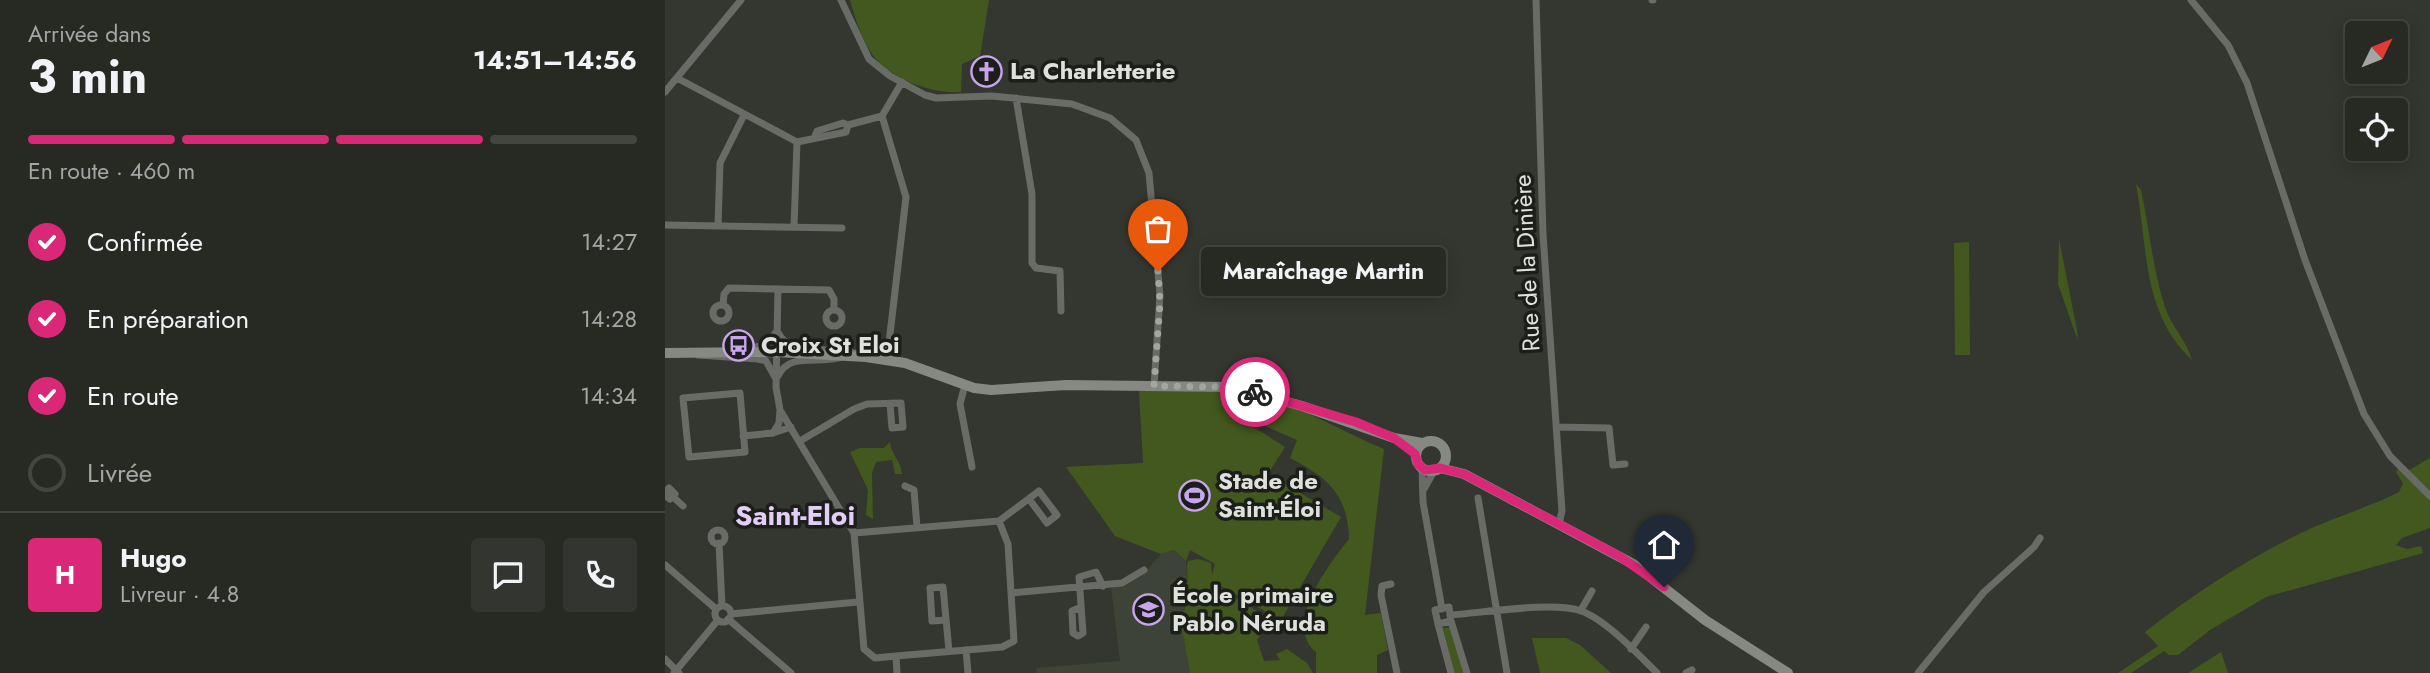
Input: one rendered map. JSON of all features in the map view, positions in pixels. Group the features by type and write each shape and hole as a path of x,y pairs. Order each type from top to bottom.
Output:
{"main road":[{"path":"665,353 777,352 887,359 965,385 1000,390 1066,385 1248,390 1356,422 1394,438 1422,443 1437,442 1446,456 1464,474 1635,565 1705,621 1788,673"},
{"path":"1394,438 1415,454 1422,468 1464,474"},
{"path":"1415,454 1422,443"},
{"path":"1437,469 1446,456"}],"street":[{"path":"665,92 741,0"},
{"path":"841,0 869,59 902,82 936,98 1016,99 1073,104 1094,111 1123,127 1142,150 1149,173 1160,295 1154,386"},
{"name":"Rue de la Dinière","path":"1536,0 1543,234 1562,511 1559,524"},
{"path":"2191,0 2228,45 2247,83 2305,260 2364,414 2399,467 2430,496"},
{"path":"677,78 797,142 815,136 822,138 846,132 848,125 882,116 902,82"},
{"path":"1016,99 1033,200 1032,263 1036,268 1060,271 1061,311"},
{"path":"718,226 720,163 744,115"},
{"path":"882,116 907,197 887,359"},
{"path":"794,227 797,142"},
{"path":"665,225 842,228"},
{"path":"723,305 723,294 729,288 829,290 834,299 834,310"},
{"path":"772,433 779,423 780,410 776,380 778,289"},
{"path":"744,353 765,345 777,330"},
{"path":"777,330 788,345 850,350 866,357"},
{"path":"689,353 706,358 766,361 776,380"},
{"path":"776,380 783,366 793,360 830,361 845,356"},
{"path":"965,385 960,404 972,467"},
{"path":"740,393 743,436 745,452 689,457 684,398 740,393"},
{"path":"800,441 854,409 867,404 890,404"},
{"path":"780,410 853,533 863,649 875,657 1002,647 1014,642 1008,544 999,521"},
{"path":"743,436 772,433 791,427"},
{"path":"1556,427 1609,428 1613,465 1625,464"},
{"path":"1422,468 1422,493 1442,609"},
{"path":"1422,493 1437,469"},
{"path":"905,486 914,490 918,527"},
{"path":"853,533 999,521 1039,491 1057,515 1047,523 1029,499"},
{"path":"667,493 683,506"},
{"path":"1478,498 1507,673"},
{"path":"665,659 676,672 718,620 719,544 711,540 713,532 706,526"},
{"path":"1918,673 1984,592 2034,547 2040,538"},
{"path":"665,565 719,608 727,607 729,617 791,673"},
{"path":"1011,593 1127,582 1144,570"},
{"path":"1081,607 1080,575 1096,572 1103,586"},
{"path":"1391,584 1382,586 1381,595 1397,673"},
{"path":"946,620 933,621 930,588 943,587 949,651"},
{"path":"1580,610 1592,591"},
{"path":"718,620 858,602"},
{"path":"1451,673 1435,610 1449,607 1467,673"},
{"path":"1438,624 1451,618 1497,612 1558,607 1580,610 1599,621 1657,673"},
{"path":"1631,649 1646,627"},
{"path":"966,650 968,673"},
{"path":"896,656 897,673"}],"shaded area":[{"name":"École primaire Pablo Néruda","path":"1174,550 1186,561 1188,595 1181,624 1190,673 1037,673 1036,668 1120,661 1111,587 1128,584 1143,575 1161,554"}],"green space":[{"path":"850,0 989,0 980,56 962,64 961,92 923,87 887,69 866,45"},
{"path":"2136,184 2141,190 2165,307 2192,360 2175,341 2155,300 2149,277"},
{"path":"2059,239 2077,330 2078,341 2058,284"},
{"path":"1969,242 1970,355 1955,355 1954,243"},
{"path":"1139,391 1210,391 1263,398 1306,413 1384,449 1365,615 1381,613 1388,650 1377,655 1377,673 1316,673 1316,652 1307,640 1304,626 1312,595 1349,539 1348,523 1340,499 1325,480 1290,458 1297,440 1224,408 1285,447 1268,474 1341,517 1281,620 1212,581 1211,587 1218,586 1267,618 1266,628 1257,640 1264,661 1280,660 1276,654 1287,649 1307,663 1313,673 1190,673 1181,624 1188,595 1188,561 1198,559 1211,563 1212,575 1215,564 1190,550 1186,561 1174,550 1161,554 1115,536 1066,467 1143,463"},
{"path":"890,442 902,474 895,474 892,460 876,462 872,473 873,519 866,515 868,490 850,452 860,448 884,448"},
{"path":"2430,458 2430,528 2402,538 2396,545 2407,549 2421,546 2423,553 2266,597 2210,630 2178,655 2169,655 2164,651 2131,673 2118,673 2158,646 2145,632 2181,605 2239,567 2299,534 2399,492 2403,483 2396,472 2399,467 2404,473"},
{"path":"1450,627 1464,673 1454,673 1443,628"},
{"path":"1532,638 1566,638 1580,645 1611,673 1540,673"},
{"path":"2221,652 2228,673 2188,673"}],"way so far":[{"path":"1158,271 1160,303 1154,386 1231,387 1255,392"}],"place":[{"name":"La Charletterie","path":"987,71"},
{"name":"Maraîchage Martin","path":"1158,271"},
{"name":"Croix St Eloi","path":"738,345"},
{"name":"Stade de Saint-Éloi","path":"1195,495"},
{"name":"École primaire Pablo Néruda","path":"1149,609"}],"district":[{"name":"Saint-Eloi","path":"795,515"}],"route":[{"path":"1255,392 1356,422 1394,438 1415,454 1416,461 1425,470 1434,471 1440,468 1464,474 1635,565 1664,587"}]}
